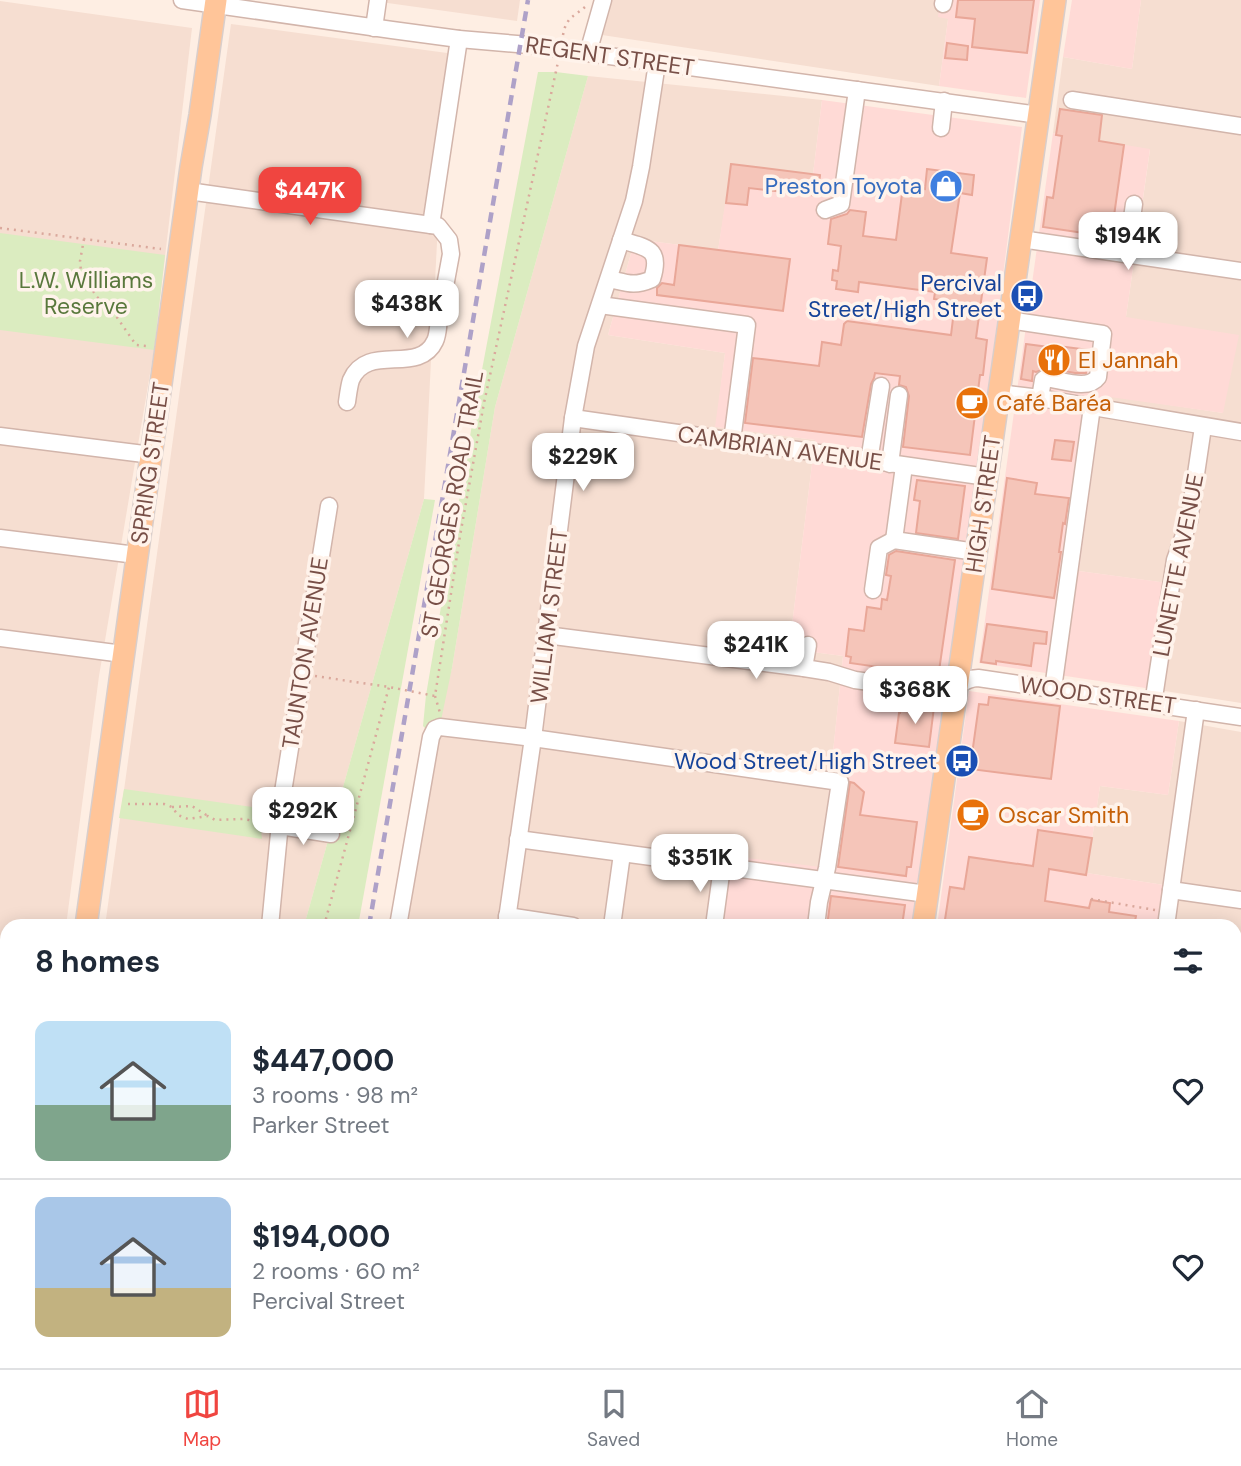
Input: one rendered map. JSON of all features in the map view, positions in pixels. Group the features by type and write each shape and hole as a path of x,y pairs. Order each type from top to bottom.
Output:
{"main road":[{"name":"HIGH STREET","path":"924,919 1055,0"},
{"name":"SPRING STREET","path":"87,919 215,2"}],"street":[{"name":"REGENT STREET","path":"182,0 215,2 374,28 529,45 1039,115"},
{"path":"374,28 378,0"},
{"path":"588,53 596,1"},
{"path":"434,226 459,39"},
{"name":"WILLIAM STREET","path":"507,919 573,418 586,346 634,201 657,63"},
{"path":"825,210 841,204 857,90"},
{"path":"1072,100 1241,126"},
{"path":"941,128 944,102"},
{"path":"188,191 434,226 449,240 450,254 435,341 424,354 407,359 370,362 359,368 351,381 347,402"},
{"path":"1127,253 1134,204"},
{"path":"1021,239 1241,271"},
{"path":"608,279 640,284 652,279 656,260 653,254 640,246 621,240"},
{"path":"600,305 747,325 732,441"},
{"path":"1009,320 1103,334 1098,376 1095,381 1086,384 1046,379 1043,380 1040,398"},
{"path":"866,466 881,386"},
{"path":"999,393 1241,432"},
{"path":"894,540 899,395"},
{"path":"1053,689 1093,407"},
{"name":"CAMBRIAN AVENUE","path":"573,418 732,441 833,464 897,465 987,477"},
{"name":"LUNETTE AVENUE","path":"1153,704 1175,561 1189,521 1203,427"},
{"path":"0,436 152,455"},
{"name":"TAUNTON AVENUE","path":"271,919 283,792 329,506"},
{"path":"0,538 136,555"},
{"path":"873,590 879,548 894,540 976,552"},
{"name":"WOOD STREET","path":"546,635 804,668 855,680 943,692 971,678 978,678 1241,717"},
{"path":"0,638 123,654"},
{"path":"804,668 808,645"},
{"path":"1167,919 1196,710"},
{"path":"399,919 431,737 435,729 440,727 840,782 817,919"},
{"path":"280,826 331,834"},
{"path":"518,839 928,894"},
{"path":"613,919 622,854"},
{"path":"715,919 722,867"},
{"path":"1171,890 1241,900"}],"path":[{"name":"ST GEORGES ROAD TRAIL","path":"388,687 435,696 484,403 565,24 596,1"},
{"path":"0,228 161,249"},
{"path":"84,239 81,271 96,296 114,313 136,345 147,346"},
{"path":"302,674 388,687 326,919"},
{"path":"128,804 192,806 215,820 243,819 260,822"},
{"path":"172,807 178,814 188,818 208,816"},
{"path":"1091,899 1167,919"}],"shaded area":[{"path":"366,0 520,0 517,21"},
{"path":"611,0 940,0 948,19 939,86 602,35"},
{"path":"940,0 1040,0 1026,98 939,86 948,19 938,17"},
{"path":"1072,0 1141,0 1132,69 1063,57"},
{"path":"1141,0 1241,0 1241,703 1152,689 1167,583 1079,571 1103,395 1223,413 1126,317 1150,150 1053,133 1063,57 1132,69"},
{"path":"0,1 192,28 154,350 99,676 67,919 0,919"},
{"path":"231,24 462,55 439,203 424,499 306,919 106,919"},
{"path":"588,76 822,100 813,174 726,203 718,250 635,239 608,335 725,353 716,427 815,440 789,649 843,656 821,867 733,919 404,919 435,729 452,668 495,407"},
{"path":"822,100 1022,127 979,463 914,919 722,919 730,856 821,867 843,656 789,649 815,440 715,427 725,353 608,335 635,239 718,250 731,164 813,174"},
{"path":"1053,133 1150,149 1126,317 1239,335 1223,413 1103,396 1079,571 1168,583 1152,689 979,663"},
{"path":"969,691 1179,721 1168,795 1100,786 1087,873 1164,885 1161,919 938,919"},
{"path":"1179,721 1241,732 1241,919 1161,919 1164,885 1087,873 1100,786 1168,795"}],"green space":[{"path":"538,72 588,76 495,407 452,668 439,730 433,736 423,726 426,695 475,407"},
{"name":"L.W. Williams Reserve","path":"0,233 165,255 154,350 0,330"},
{"path":"424,499 435,500 359,919 306,919"},
{"path":"124,789 259,808 262,839 119,818"}],"building":[{"path":"958,0 1034,0 1027,53 972,47 975,19 956,17"},
{"path":"947,43 968,46 967,60 945,58"},
{"path":"1060,109 1102,115 1099,141 1124,145 1111,237 1043,227 1047,197 1053,198 1062,136 1056,135"},
{"path":"731,164 820,175 818,196 749,188 747,205 726,203"},
{"path":"927,169 974,175 972,195 960,193 951,253 987,258 976,338 987,340 970,455 903,447 909,396 906,387 899,385 900,376 875,373 862,437 745,423 753,358 819,366 822,342 841,345 844,324 847,321 951,335 955,302 934,299 935,292 859,282 858,292 836,289 837,281 832,280 833,270 838,271 841,246 828,244 831,219 847,214 850,210 866,212 863,236 896,240 903,186 925,189"},
{"path":"679,245 790,259 783,311 657,295 657,288 662,283 674,285"},
{"path":"1026,344 1090,350 1086,373 1047,368 1033,371 1032,381 1021,379"},
{"path":"1055,440 1074,442 1071,461 1052,459"},
{"path":"1007,478 1037,483 1035,494 1069,498 1065,524 1063,523 1054,598 992,589"},
{"path":"917,480 965,486 958,539 916,533 920,501 914,500"},
{"path":"896,551 955,560 939,671 934,675 850,663 851,657 846,656 849,629 864,631 867,607 881,609 882,599 887,600 891,576 886,575 889,555"},
{"path":"987,624 1047,632 1046,644 1034,643 1031,666 996,661 996,664 981,662"},
{"path":"989,697 1060,706 1051,779 970,769 979,704 988,705"},
{"path":"910,704 934,707 929,747 895,743 901,707 910,709"},
{"path":"850,782 864,792 860,815 917,822 911,867 907,867 906,876 838,867"},
{"path":"1038,830 1092,838 1086,875 1049,869 1045,901 1089,908 1091,900 1110,903 1109,912 1136,916 1135,919 945,919 950,887 964,889 969,857 1033,866"},
{"path":"831,896 905,905 903,919 828,919"}],"railway":[{"path":"370,919 528,0"}],"place":[{"name":"Preston Toyota","path":"946,186"},
{"name":"Percival Street/High Street","path":"1027,296"},
{"name":"El Jannah","path":"1054,360"},
{"name":"Café Baréa","path":"972,403"},
{"name":"Wood Street/High Street","path":"962,761"},
{"name":"Oscar Smith","path":"973,815"}]}
